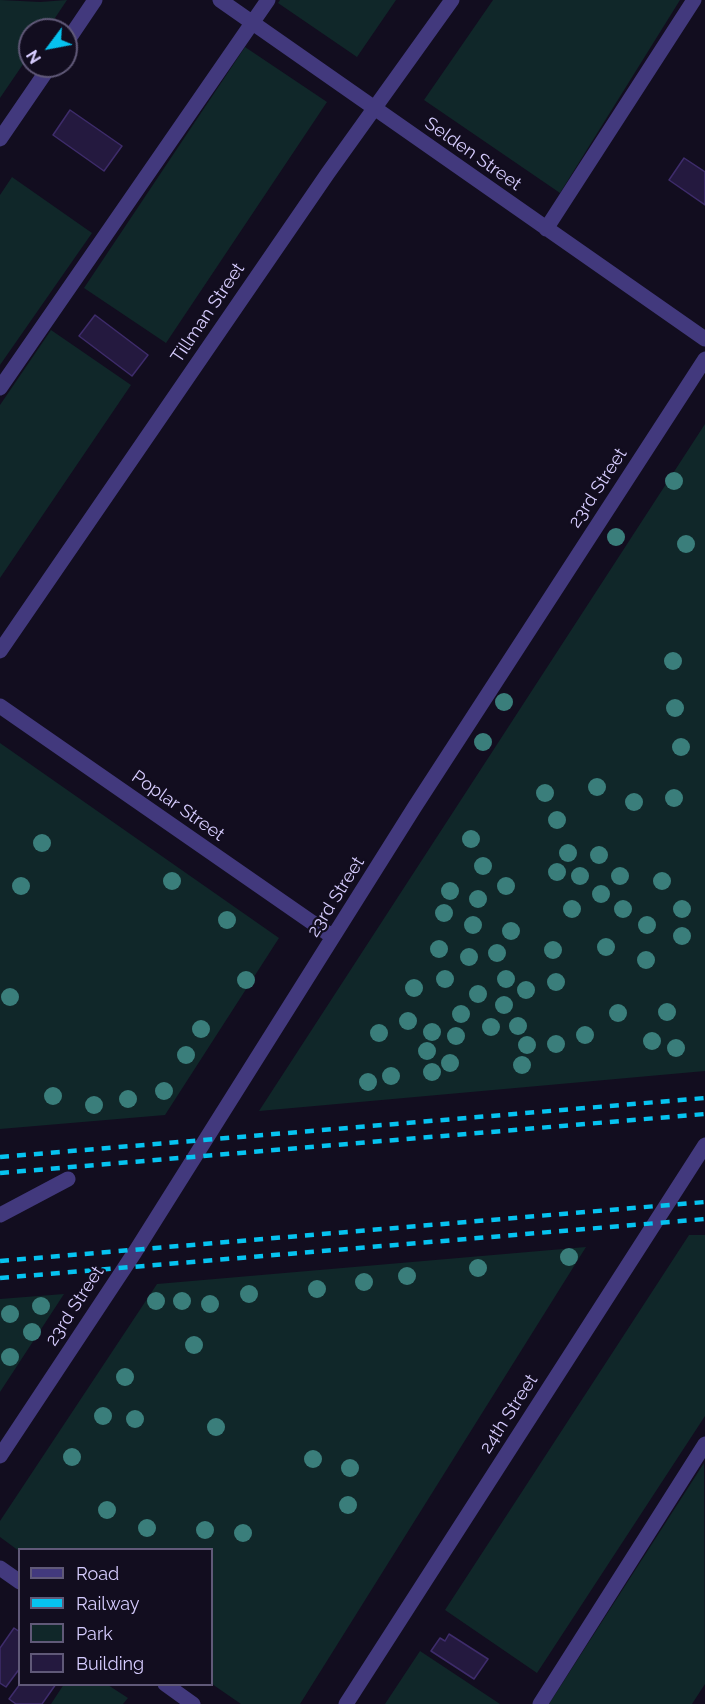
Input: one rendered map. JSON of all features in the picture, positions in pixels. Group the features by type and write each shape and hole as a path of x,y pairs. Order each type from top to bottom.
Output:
{"street":[{"path":"78,25 95,0"},
{"name":"Selden Street","path":"220,0 705,339"},
{"path":"0,388 268,0"},
{"name":"Tillman Street","path":"0,651 374,109 452,0"},
{"path":"546,229 694,0"},
{"path":"0,139 42,78"},
{"name":"23rd Street","path":"0,1456 135,1252 333,937 705,359"},
{"name":"Poplar Street","path":"0,706 333,937"},
{"name":"24th Street","path":"346,1704 705,1145"},
{"path":"0,1215 68,1179"},
{"path":"540,1704 705,1444"},
{"path":"0,1568 18,1581"},
{"path":"168,1686 193,1704"}],"green space":[{"path":"0,0 40,2 67,0 55,18 18,18 18,72 0,98"},
{"path":"280,0 396,0 357,57 278,3"},
{"path":"493,0 680,0 560,193 424,100"},
{"path":"245,47 327,102 166,343 84,288"},
{"path":"12,177 92,233 0,365 0,195"},
{"path":"51,330 131,385 0,578 0,405"},
{"path":"705,424 705,1071 259,1111"},
{"path":"0,743 279,938 165,1115 0,1129"},
{"path":"689,1235 705,1235 705,1416 537,1673 445,1610"},
{"path":"586,1247 300,1704 241,1704 213,1685 213,1548 18,1548 18,1550 0,1537 0,1521 157,1284"},
{"path":"64,1294 0,1392 0,1299"},
{"path":"704,1463 705,1684 692,1704 549,1704"},
{"path":"420,1651 500,1704 385,1704"},
{"path":"63,1686 110,1686 128,1698 123,1704 51,1704"}],"building":[{"path":"70,110 122,146 104,171 53,135"},
{"path":"684,158 705,172 705,205 669,180"},
{"path":"95,315 148,355 132,376 79,336"},
{"path":"14,1628 18,1631 18,1671 6,1687 0,1683 0,1648"},
{"path":"449,1634 488,1659 474,1679 431,1651 440,1638 445,1641"},
{"path":"19,1686 55,1686 42,1704 16,1704 9,1699"}],"railway":[{"path":"0,1157 705,1098"},
{"path":"0,1173 705,1114"},
{"path":"0,1261 705,1202"},
{"path":"0,1278 705,1219"}]}
